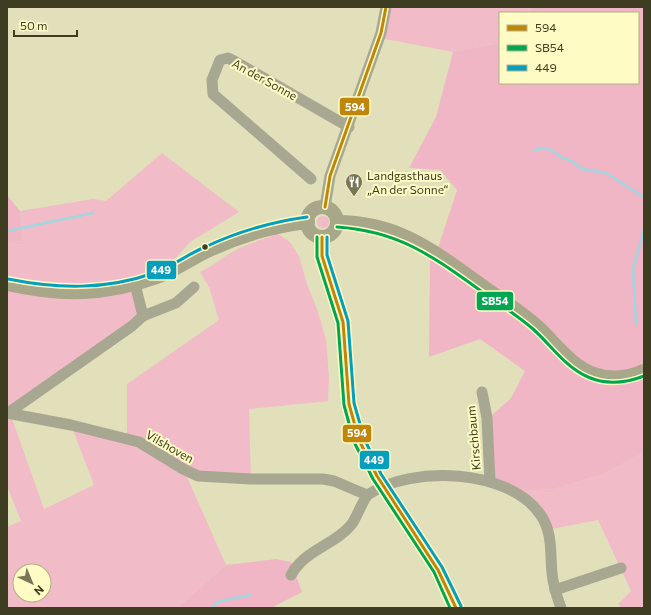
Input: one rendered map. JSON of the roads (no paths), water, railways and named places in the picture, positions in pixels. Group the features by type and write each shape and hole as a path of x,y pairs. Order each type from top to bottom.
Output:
{"main road":[{"path":"320,207 325,207 334,212 337,222 332,233 322,237 314,234 309,229 308,222 311,212 320,207"},
{"path":"7,284 30,289 69,294 102,291 136,284 158,276 233,240 259,231 308,222"},
{"path":"337,222 378,226 394,231 422,244 517,311 583,369 599,376 615,378 627,377 644,371"},
{"path":"322,237 322,256 343,322 349,404 359,440 384,487 423,545 456,608"}],"street":[{"path":"325,207 330,176 349,127 381,33 386,7"},
{"name":"An der Sonne","path":"311,179 213,94 212,80 220,60 228,58 236,62 349,127"},
{"path":"136,284 143,316"},
{"name":"Vilshoven","path":"7,413 132,326 143,316 176,303 194,287"},
{"name":"Kirschbaum","path":"482,392 487,418 490,481"},
{"name":"Vilshoven","path":"7,413 71,425 139,442 183,469 198,476 251,479 323,479 334,481 367,495"},
{"name":"Kirschbaum","path":"384,487 411,479 441,476 476,478 490,481 516,493 535,507 541,515 549,535 555,590 561,608"},
{"path":"290,575 300,563 352,525 367,495 384,487"},
{"path":"555,590 621,568"}],"waterway":[{"path":"534,150 547,148 563,158 572,161 582,169 606,173 644,197"},
{"path":"7,231 93,213"},
{"path":"636,324 633,268 644,230"},
{"path":"212,608 217,602 250,595"}],"place":[{"name":"Landgasthaus „An der Sonne“","path":"354,197"}]}
